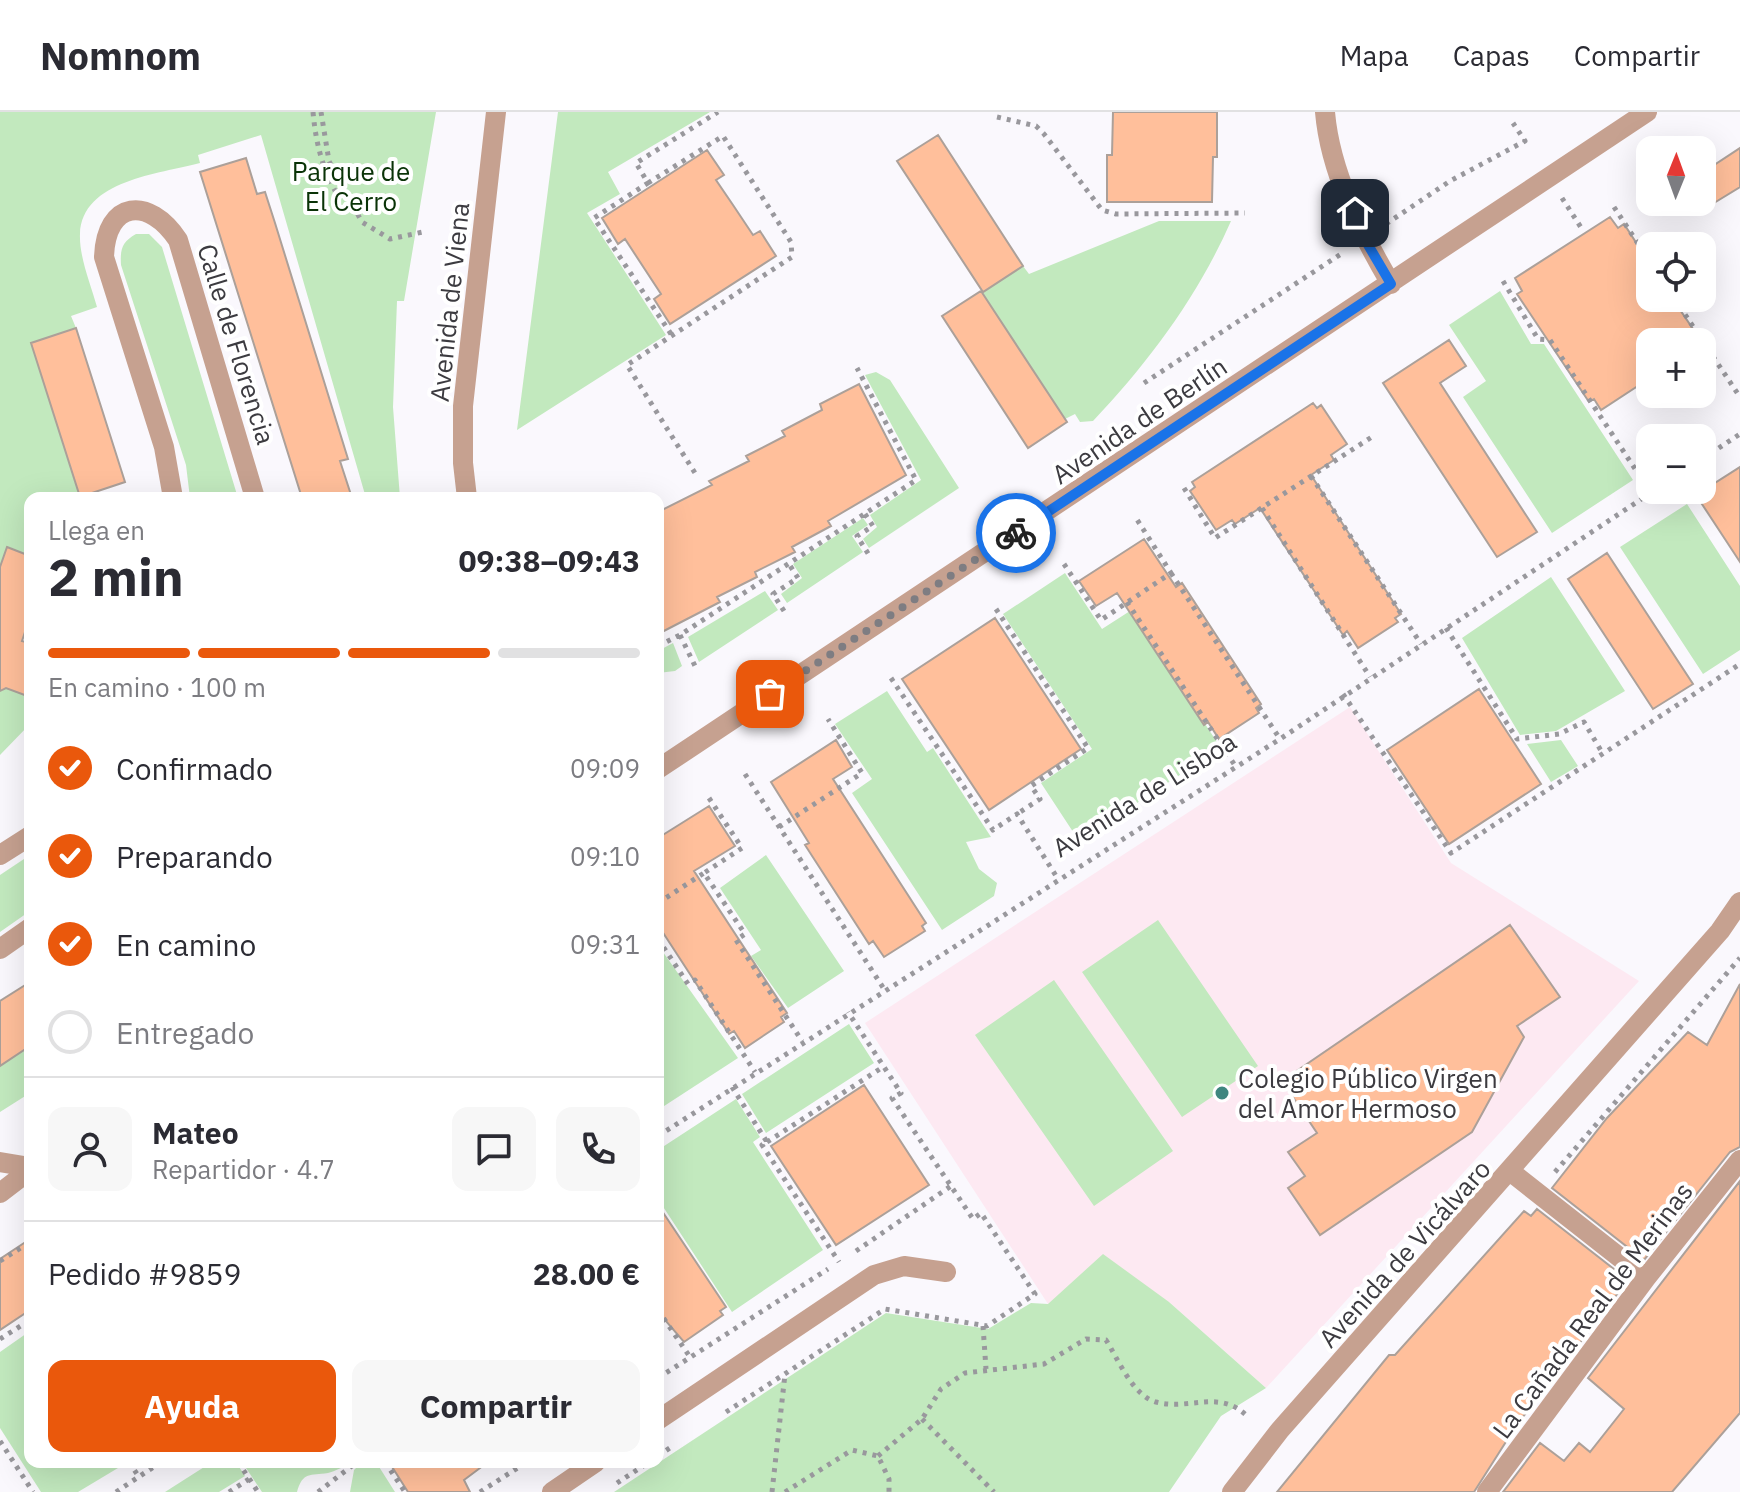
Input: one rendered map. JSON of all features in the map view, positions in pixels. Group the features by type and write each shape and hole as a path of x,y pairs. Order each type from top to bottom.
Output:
{"street":[{"name":"Avenida de Viena","path":"466,492 463,406 496,112"},
{"path":"1325,112 1327,137 1364,238 1391,284"},
{"name":"Avenida de Berlín","path":"664,765 1647,112"},
{"name":"Calle de Florencia","path":"172,492 164,447 104,257 105,237 114,221 130,209 147,210 166,221 178,240 253,492"},
{"path":"0,855 24,840"},
{"name":"Avenida de Vicálvaro","path":"1232,1492 1280,1430 1511,1172 1720,931 1740,902"},
{"path":"0,949 24,932"},
{"name":"La Cañada Real de Merinas","path":"1487,1492 1646,1278 1740,1160"},
{"path":"0,1162 24,1167"},
{"path":"1511,1172 1646,1278"},
{"path":"0,1193 24,1173"},
{"path":"664,1416 874,1275 904,1266 946,1272"},
{"path":"552,1492 587,1468"}],"path":[{"path":"313,112 316,146 323,170 338,196"},
{"path":"321,112 329,161 362,222 390,239 423,232"},
{"path":"648,183 636,163 718,112"},
{"path":"997,117 1036,126 1102,210 1134,214 1245,213"},
{"path":"671,334 594,218 723,136 791,242 792,257 627,365 695,473"},
{"path":"1562,197 1582,229"},
{"path":"1614,207 1636,241"},
{"path":"1503,281 1538,339 1550,340 1636,466"},
{"path":"1683,312 1740,397"},
{"path":"664,643 916,480 857,368"},
{"path":"1716,450 1740,434"},
{"path":"1184,488 1215,538 1375,435"},
{"path":"1311,476 1421,644"},
{"name":"Avenida de Lisboa","path":"664,1133 802,1041 1280,739 1343,694 1636,502"},
{"path":"1262,508 1370,677"},
{"path":"865,514 873,526 857,536 869,555"},
{"path":"1136,518 1280,739"},
{"path":"784,611 773,594 798,578 789,564"},
{"path":"1064,564 1101,620 1171,573"},
{"path":"1127,602 1236,767"},
{"path":"891,678 993,830 1040,799 1031,786 1088,748 996,609"},
{"path":"1446,628 1517,739 1559,734 1584,722 1603,754"},
{"path":"680,635 696,668"},
{"path":"1343,694 1451,853 1740,664"},
{"path":"779,827 862,773 828,719"},
{"path":"745,774 884,989"},
{"path":"664,899 742,848 709,798"},
{"path":"1017,814 1058,879"},
{"path":"704,873 745,934 736,940 802,1041"},
{"path":"664,948 688,984 695,980 755,1072"},
{"path":"1552,1175 1740,958"},
{"path":"721,1414 885,1309 983,1326 1035,1294 981,1213 973,1219 892,1098 901,1093 848,1012"},
{"path":"839,1262 762,1145 883,1067"},
{"path":"732,1087 767,1142"},
{"path":"664,1374 951,1186"},
{"path":"0,1261 24,1246"},
{"path":"664,1319 690,1357"},
{"path":"0,1339 24,1324"},
{"path":"983,1326 986,1369"},
{"path":"878,1456 922,1419 941,1389 965,1373 1044,1364 1086,1339 1106,1340 1136,1387 1156,1402 1224,1401 1246,1415"},
{"path":"772,1492 785,1373"},
{"path":"922,1419 994,1492"},
{"path":"664,1452 683,1439"},
{"path":"0,1441 33,1492"},
{"path":"785,1492 852,1450 878,1456"},
{"path":"878,1456 889,1479 889,1492"},
{"path":"133,1468 139,1477"},
{"path":"116,1492 152,1468"},
{"path":"242,1468 258,1492"},
{"path":"318,1492 326,1490 350,1468"},
{"path":"389,1468 405,1492"},
{"path":"480,1492 518,1468"},
{"path":"614,1484 639,1468"},
{"path":"229,1492 249,1479"}],"shaded area":[{"name":"Colegio Público Virgen del Amor Hermoso","path":"1350,707 1451,863 1639,981 1266,1388 1169,1302 1048,1304 865,1023"}],"green space":[{"name":"Parque de El Cerro","path":"0,112 436,112 404,301 397,301 393,407 400,492 364,492 261,135 198,155 200,163 125,182 94,202 84,216 80,234 81,252 97,307 71,316 76,328 31,343 78,492 24,492 24,554 7,548 0,567"},
{"path":"558,112 710,112 608,172 620,194 587,213 666,335 517,430"},
{"path":"1159,221 1231,221 1188,302 1134,375 1093,421 1080,422 1075,414 1065,419 982,292 1023,266 1029,274"},
{"path":"136,234 149,234 162,247 236,492 189,492 186,465 121,265 123,246"},
{"path":"1500,291 1531,344 1544,344 1633,480 1552,533 1463,397 1486,381 1449,325"},
{"path":"876,372 890,380 959,488 869,548 863,539 877,527 870,515 921,480 865,375"},
{"path":"1687,504 1740,586 1740,650 1703,674 1620,547"},
{"path":"863,518 868,525 852,536 863,552 787,603 781,594 802,578 793,564"},
{"path":"1065,573 1102,629 1130,611 1221,748 1079,841 1041,783 1092,749 1003,614"},
{"path":"1551,577 1625,691 1556,731 1520,735 1462,638"},
{"path":"765,591 778,610 699,662 688,637"},
{"path":"673,643 682,666 675,671 664,672 664,648"},
{"path":"0,686 24,695 24,730 0,755"},
{"path":"887,691 927,752 933,748 991,837 966,842 979,869 997,883 994,896 942,930 852,793 872,779 835,724"},
{"path":"1561,740 1578,766 1551,782 1527,744"},
{"path":"766,855 844,971 788,1008 751,956 761,950 720,888"},
{"path":"24,859 24,915 0,932 0,875"},
{"path":"1158,920 1258,1066 1182,1117 1082,972"},
{"path":"664,953 738,1058 664,1106"},
{"path":"1054,980 1173,1151 1094,1206 975,1035"},
{"path":"849,1024 874,1063 766,1133 742,1094"},
{"path":"24,1051 24,1097 0,1112 0,1061 3,1064"},
{"path":"736,1099 760,1137 753,1142 823,1250 732,1312 664,1208 664,1146"},
{"path":"1103,1254 1169,1302 1266,1388 1221,1416 1169,1492 614,1492 650,1468 664,1468 664,1459 886,1313 988,1329 1031,1303 1048,1304"},
{"path":"24,1335 24,1465 0,1428 0,1352"},
{"path":"26,1468 118,1468 78,1492 41,1492"},
{"path":"203,1468 240,1468 245,1476 219,1492 165,1492"},
{"path":"246,1468 340,1468 308,1476 297,1492 262,1492"},
{"path":"380,1468 395,1492 350,1492 354,1470"}],"building":[{"path":"1113,112 1217,112 1217,157 1213,157 1212,202 1107,202 1107,155 1112,155"},
{"path":"938,135 1023,266 983,292 897,161"},
{"path":"1740,148 1740,187 1716,202 1716,164"},
{"path":"707,150 724,175 716,180 753,235 760,231 776,256 670,324 654,299 661,294 625,239 618,244 602,218"},
{"path":"246,158 257,194 265,192 348,459 340,461 350,492 300,492 200,172"},
{"path":"1610,217 1618,228 1624,224 1636,242 1636,312 1681,312 1692,328 1636,328 1636,387 1601,410 1594,399 1589,402 1517,294 1522,291 1515,278"},
{"path":"981,291 1067,422 1028,448 942,316"},
{"path":"76,328 125,482 95,492 78,492 31,343"},
{"path":"1449,340 1466,366 1440,383 1537,532 1497,557 1383,383"},
{"path":"859,384 906,475 828,521 831,526 792,547 795,552 755,572 757,577 717,597 720,602 664,631 664,509 712,485 709,481 749,461 746,456 785,436 782,431 822,410 820,404"},
{"path":"1313,403 1317,408 1321,405 1347,444 1331,455 1334,460 1311,475 1401,614 1395,618 1398,622 1358,648 1347,631 1343,635 1260,508 1235,524 1232,520 1216,530 1190,491 1195,487 1192,482"},
{"path":"1740,467 1740,562 1702,504 1716,504 1716,482"},
{"path":"1144,539 1176,587 1182,583 1261,704 1256,708 1259,713 1219,739 1208,722 1204,725 1117,593 1096,606 1079,581"},
{"path":"7,547 24,554 24,695 6,688 0,691 0,567"},
{"path":"1607,553 1693,684 1653,709 1568,579"},
{"path":"995,618 1081,749 989,810 902,679"},
{"path":"1479,689 1541,784 1449,844 1387,750"},
{"path":"836,740 852,767 833,779 926,923 922,926 925,931 884,957 873,941 869,944 805,845 809,843 771,782"},
{"path":"709,806 735,846 694,871 787,1013 781,1017 784,1022 745,1048 734,1031 729,1034 664,934 664,834"},
{"path":"1510,925 1560,997 1517,1026 1524,1037 1472,1132 1320,1235 1288,1188 1305,1176 1288,1152 1317,1133 1282,1081"},
{"path":"1740,984 1740,1147 1730,1152 1644,1260 1552,1188 1607,1118 1688,1032 1707,1045"},
{"path":"24,986 24,1050 0,1066 0,1001"},
{"path":"864,1085 929,1185 836,1245 771,1146"},
{"path":"1740,1181 1740,1413 1672,1492 1503,1492 1540,1443 1564,1461 1579,1443 1590,1452 1624,1409 1588,1378"},
{"path":"1537,1209 1628,1280 1516,1426 1474,1492 1277,1492 1389,1355 1395,1355 1524,1211 1531,1216"},
{"path":"664,1214 726,1307 720,1311 723,1315 684,1342 664,1319"},
{"path":"24,1243 24,1314 0,1330 0,1259"},
{"path":"393,1468 480,1468 464,1480 470,1492 408,1492"}],"way so far":[{"path":"770,694 1016,533"}],"place":[{"name":"Colegio Público Virgen del Amor Hermoso","path":"1222,1093"}],"route":[{"path":"1016,533 1391,284 1364,238 1355,213"}]}
